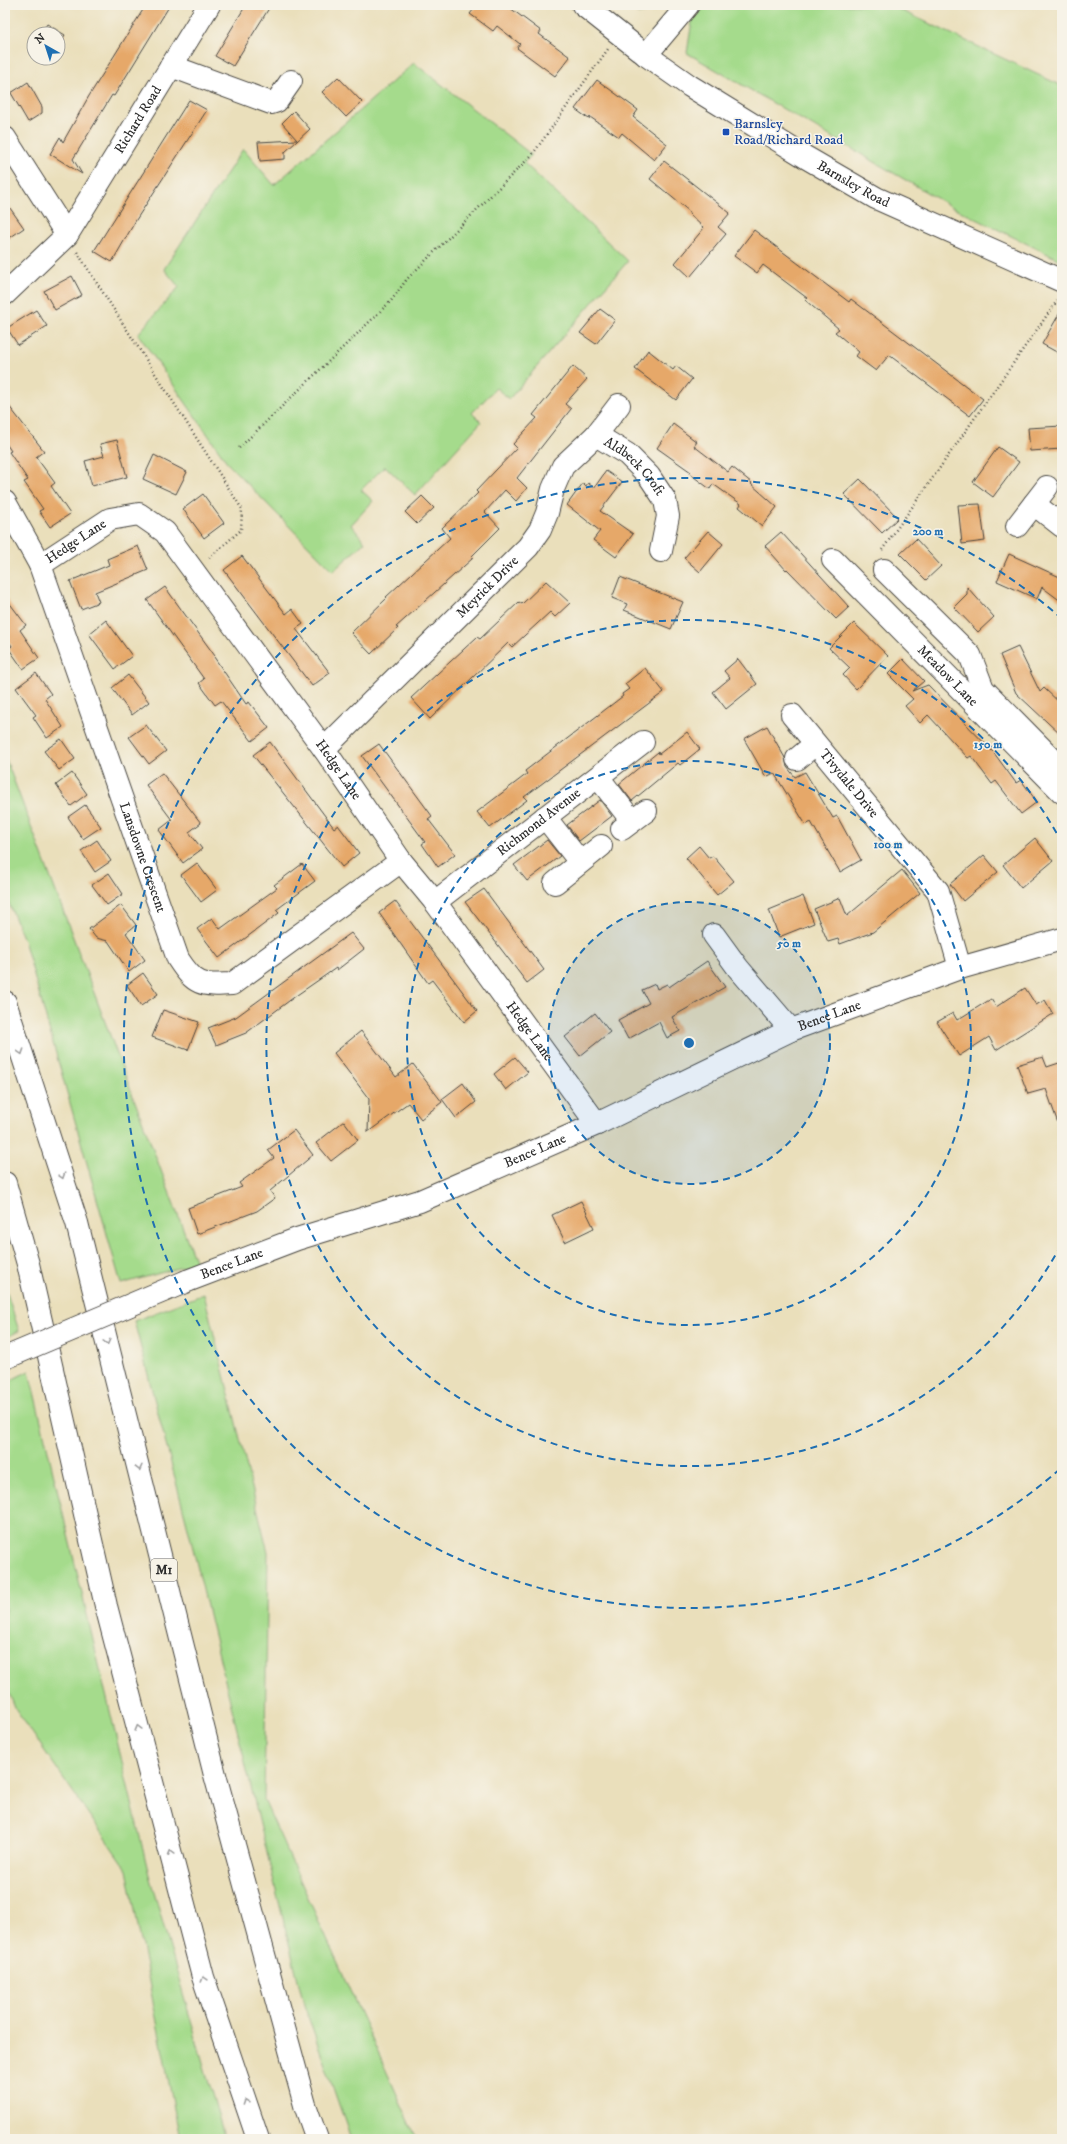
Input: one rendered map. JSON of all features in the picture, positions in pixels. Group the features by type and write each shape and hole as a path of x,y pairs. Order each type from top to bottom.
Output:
{"main road":[{"name":"Richard Road","path":"5,294 66,235 209,5"},
{"name":"Barnsley Road","path":"583,5 646,55 690,86 807,158 876,198 1060,291"},
{"path":"646,55 688,5"},
{"path":"172,66 271,103 277,100 291,81"},
{"path":"5,138 66,235"},
{"name":"Meyrick Drive","path":"324,749 528,547 540,530 547,513 553,489 563,466 596,436 619,405"},
{"name":"Aldbeck Croft","path":"596,436 627,454 649,476 665,500 668,516 661,551"},
{"path":"1016,526 1047,487"},
{"name":"Lansdowne Crescent","path":"5,502 40,565 178,959 189,976 206,985 232,984 401,861"},
{"path":"1034,504 1062,526"},
{"name":"Hedge Lane","path":"40,565 110,519 139,514 165,532 324,749 401,861 435,902 597,1124"},
{"name":"Meadow Lane","path":"833,560 1062,792"},
{"name":"Meadow Lane","path":"882,561 970,655 983,689 1062,769"},
{"name":"Tivydale Drive","path":"792,715 938,891 960,968"},
{"name":"Richmond Avenue","path":"435,902 643,742"},
{"name":"Tivydale Drive","path":"797,759 816,744"},
{"path":"598,777 633,820"},
{"path":"545,817 580,862"},
{"path":"554,883 601,846"},
{"path":"714,935 738,968 791,1030"},
{"name":"Bence Lane","path":"5,1358 187,1281 297,1239 420,1201 597,1124 791,1030 960,968 1062,939"},
{"name":"M1","path":"5,1002 77,1223 216,1775 305,2105 317,2139"},
{"path":"5,1183 28,1264 106,1606 203,1977 258,2139"}],"path":[{"path":"239,448 391,301 407,279 532,155 619,34"},
{"path":"66,235 242,510 241,530 194,571"},
{"path":"882,561 1060,291"}],"green space":[{"path":"629,5 663,5 658,10 638,14"},
{"path":"706,5 890,5 1062,86 1062,261 952,207 687,53 692,21"},
{"path":"414,63 532,155 524,163 628,261 509,399 496,388 472,413 481,422 415,495 385,466 361,490 373,501 351,525 365,542 333,571 229,465 138,334 179,287 164,269 243,149 274,185"},
{"path":"5,757 196,1263 121,1284 24,940 5,894"},
{"path":"5,1287 19,1331 5,1338"},
{"path":"204,1294 268,1552 264,1800 417,2139 351,2139 304,2005 188,1528 134,1321"},
{"path":"29,1371 149,1875 225,2139 180,2139 127,1870 15,1708 5,1683 5,1383"}],"building":[{"path":"146,5 170,5 73,159 82,174 50,154 60,137 63,142 89,96"},
{"path":"246,5 271,5 233,66 215,56"},
{"path":"477,5 506,5 541,31 539,34 570,57 555,76 517,48 520,44 497,26 493,31 470,14"},
{"path":"338,77 362,102 346,117 322,92"},
{"path":"597,80 638,110 633,117 667,144 654,160 622,133 619,137 590,117 589,119 575,109"},
{"path":"28,82 42,107 42,113 28,122 11,93"},
{"path":"189,100 207,110 136,220 112,262 94,251"},
{"path":"294,111 310,129 285,152 285,159 260,161 258,142 297,140 282,123"},
{"path":"664,161 730,213 718,227 726,234 690,277 675,263 704,228 689,214 690,212 650,179"},
{"path":"5,201 24,228 5,241"},
{"path":"754,230 849,302 851,299 983,399 970,416 889,355 876,371 856,356 859,352 835,332 839,329 805,300 807,298 763,265 757,273 734,256"},
{"path":"72,276 82,295 55,310 44,291"},
{"path":"600,309 615,320 596,344 580,333"},
{"path":"1062,309 1062,355 1042,344"},
{"path":"36,310 47,326 18,345 7,328"},
{"path":"648,350 673,370 676,366 692,379 676,400 635,369"},
{"path":"573,366 587,379 565,404 571,409 517,478 527,488 516,501 505,490 485,512 500,528 471,557 473,558 396,627 398,628 371,654 351,633 387,598 386,597 450,538 442,528 478,493 476,491 517,448 513,444 537,418 533,415"},
{"path":"5,401 44,451 36,457 55,483 51,486 70,514 50,527 39,511 43,509 24,482 28,480 9,452 11,451 5,442"},
{"path":"673,424 697,442 694,446 728,472 732,467 752,483 751,484 777,507 762,526 739,507 741,504 713,484 710,489 690,474 691,472 657,448"},
{"path":"1062,426 1062,449 1030,451 1028,428"},
{"path":"117,440 127,477 92,486 85,461 104,456 100,444"},
{"path":"998,447 1019,462 993,497 973,482"},
{"path":"154,455 187,472 176,494 143,479"},
{"path":"606,471 622,482 600,511 633,534 616,557 593,540 600,531 567,505 583,483 586,486 588,483 594,488"},
{"path":"860,479 898,518 882,533 844,494"},
{"path":"203,494 224,523 204,538 183,509"},
{"path":"422,496 434,508 417,524 405,512"},
{"path":"980,504 985,541 962,544 958,505"},
{"path":"708,531 723,544 700,572 684,558"},
{"path":"781,532 849,607 836,619 787,569 786,570 765,546"},
{"path":"916,539 941,566 926,580 900,554"},
{"path":"138,546 148,570 95,592 99,602 81,609 70,581 109,565 107,559"},
{"path":"1009,554 1062,578 1062,602 1042,587 1037,599 997,581"},
{"path":"242,556 286,614 292,609 303,624 296,629 330,673 312,686 224,570"},
{"path":"620,577 683,602 671,629 624,610 627,604 612,598"},
{"path":"546,581 570,603 555,617 550,612 512,647 508,643 430,719 411,698 477,637 480,639 519,602 522,604"},
{"path":"165,587 215,656 214,657 246,704 249,702 269,728 252,741 221,701 215,705 199,683 204,679 147,600"},
{"path":"967,587 994,617 978,632 954,607 967,594"},
{"path":"5,597 26,625 20,630 39,658 23,669 9,649 12,646 7,639 5,640"},
{"path":"106,620 132,656 115,669 89,634"},
{"path":"854,623 888,656 856,689 843,675 850,668 829,648"},
{"path":"1018,647 1040,692 1044,688 1062,705 1062,736 1016,693 1000,655"},
{"path":"738,659 757,684 726,709 713,692 730,678 724,671"},
{"path":"903,659 924,681 912,691 928,685 994,753 1016,783 1021,780 1037,802 1021,814 996,781 992,784 971,756 968,758 928,715 920,723 905,706 913,699 888,674"},
{"path":"645,668 664,692 524,797 527,800 490,828 477,812 527,774 525,771 623,696 622,694 629,689 625,684"},
{"path":"36,673 51,694 45,699 63,727 47,738 33,717 36,715 16,688"},
{"path":"128,675 149,702 132,715 112,688"},
{"path":"146,725 166,751 149,764 129,737"},
{"path":"767,726 785,758 787,767 795,777 805,772 833,818 837,816 861,860 840,872 811,822 806,825 774,773 766,777 744,739"},
{"path":"687,732 700,749 680,765 678,763 632,801 619,784 658,752 659,754"},
{"path":"61,739 75,759 59,770 44,751"},
{"path":"270,742 334,828 338,825 359,853 342,867 253,755"},
{"path":"379,744 432,816 428,819 455,854 438,867 422,844 425,842 362,756"},
{"path":"72,773 87,794 71,806 56,785"},
{"path":"162,773 201,823 189,832 202,849 183,863 159,830 172,820 146,785"},
{"path":"600,800 612,816 579,841 567,825"},
{"path":"85,805 101,827 83,839 68,817"},
{"path":"1035,838 1053,861 1021,888 1003,865"},
{"path":"97,840 111,861 95,872 81,851"},
{"path":"547,840 560,856 527,881 514,865"},
{"path":"699,846 709,858 713,856 734,881 717,895 686,858"},
{"path":"984,855 998,872 963,901 950,884"},
{"path":"197,863 217,890 201,902 181,875"},
{"path":"302,864 315,881 276,910 279,913 219,958 197,929 212,918 220,929 277,888 274,885"},
{"path":"902,870 920,893 873,932 840,944 838,939 828,942 814,909 840,898 847,916"},
{"path":"109,873 123,894 107,905 92,885"},
{"path":"484,889 544,970 527,983 465,902"},
{"path":"803,896 814,923 779,937 769,910"},
{"path":"395,901 477,1011 464,1022 432,980 428,983 379,913"},
{"path":"121,905 136,925 126,933 145,960 129,972 108,941 96,938 89,929"},
{"path":"351,933 364,949 337,970 336,968 246,1033 216,1045 208,1028 236,1017"},
{"path":"707,961 725,987 672,1017 680,1031 667,1038 659,1022 628,1039 618,1020 649,1003 642,990 655,984 657,989 667,984 669,987"},
{"path":"143,973 158,994 141,1006 127,985"},
{"path":"1025,988 1036,1005 1045,1000 1053,1014 996,1050 989,1037 959,1056 937,1022 953,1013 957,1020 991,999 996,1007"},
{"path":"163,1010 199,1022 188,1050 152,1037"},
{"path":"595,1013 610,1032 580,1056 565,1037"},
{"path":"361,1031 396,1077 413,1064 442,1102 421,1119 408,1103 368,1132 369,1099 334,1053"},
{"path":"515,1057 528,1072 506,1090 494,1074"},
{"path":"1043,1057 1047,1067 1062,1062 1062,1129 1060,1129 1046,1089 1028,1094 1017,1065"},
{"path":"463,1083 476,1102 456,1118 442,1099"},
{"path":"344,1121 358,1140 331,1161 316,1143"},
{"path":"294,1130 313,1155 270,1191 275,1198 257,1211 197,1234 188,1208 242,1187 239,1183 274,1158 268,1150"},
{"path":"581,1201 594,1228 565,1242 552,1215"}],"place":[{"name":"Barnsley Road/Richard Road","path":"726,132"}]}
